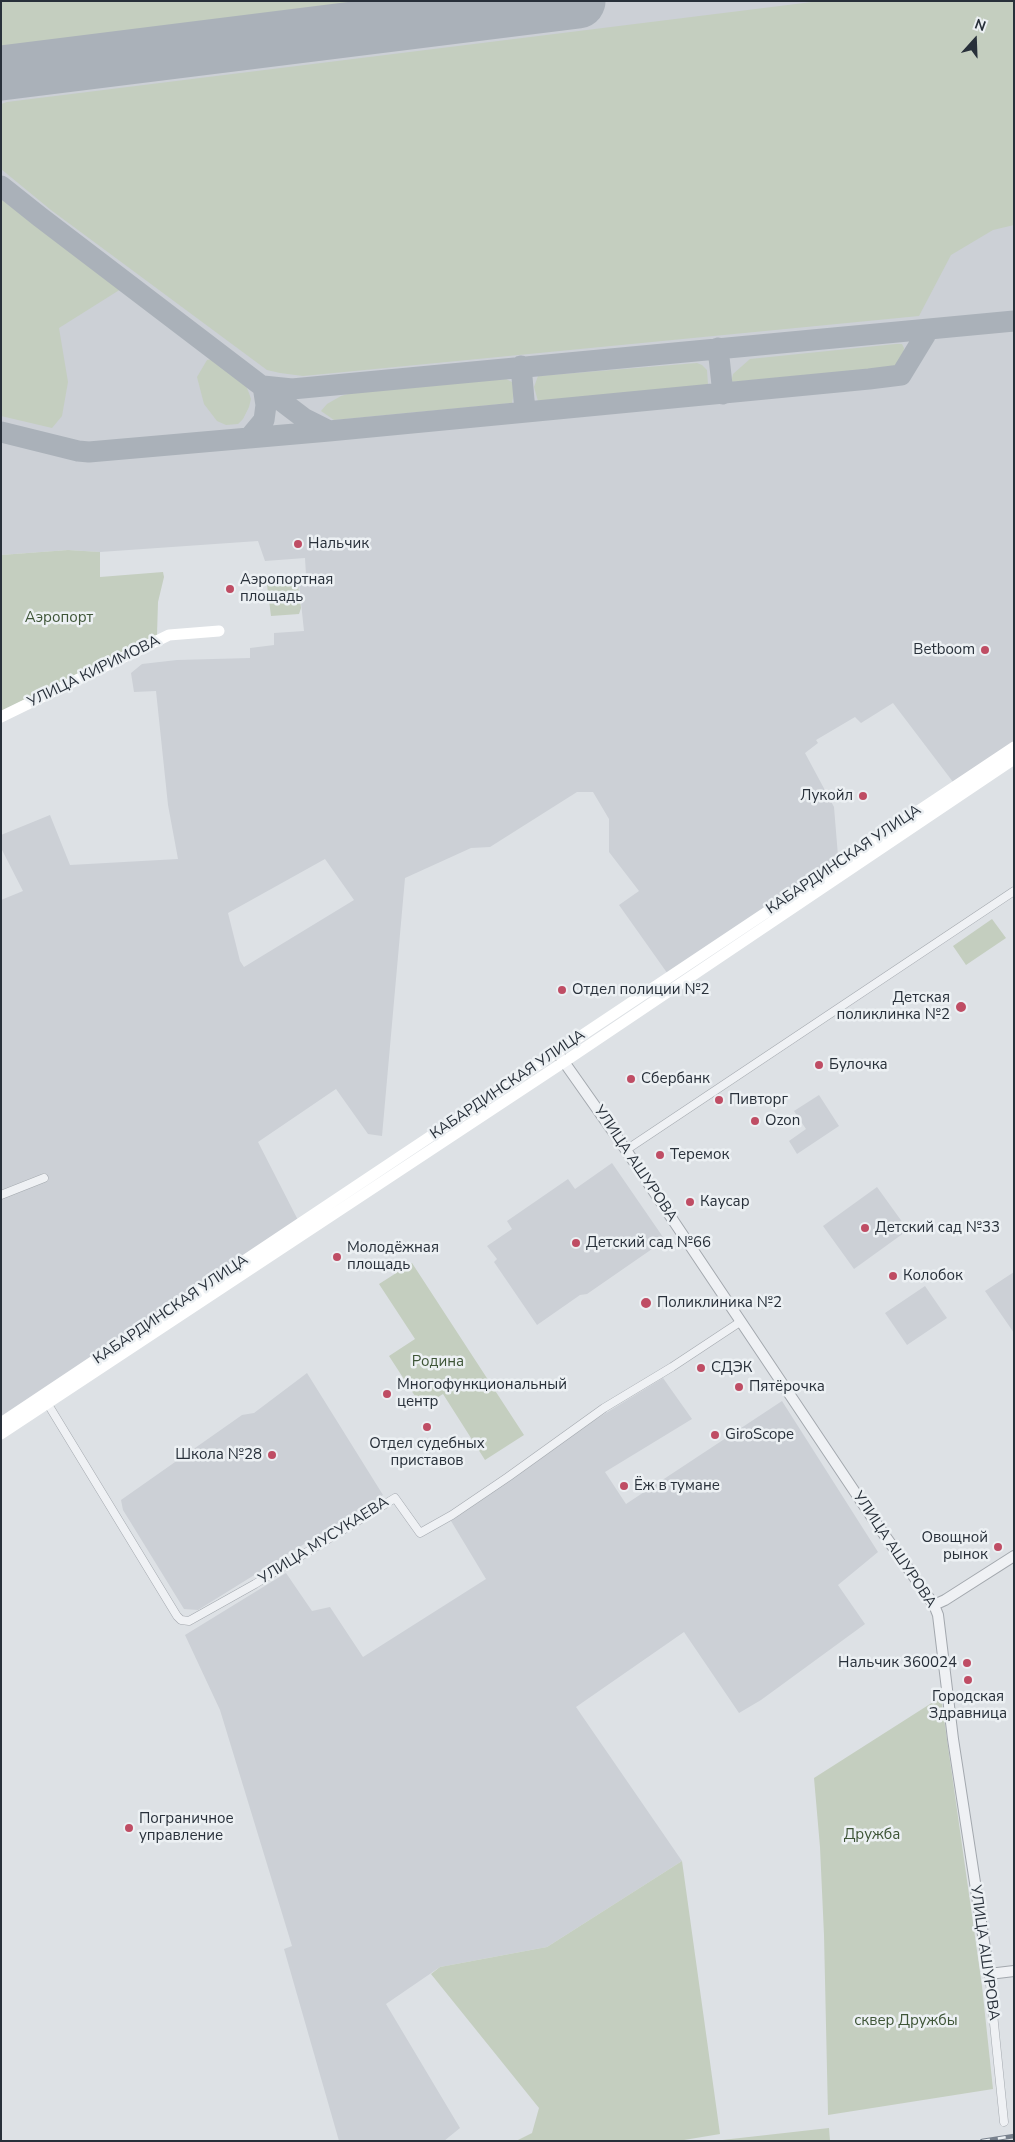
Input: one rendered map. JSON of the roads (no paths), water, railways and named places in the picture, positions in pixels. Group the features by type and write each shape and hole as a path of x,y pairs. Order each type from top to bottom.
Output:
{"main road":[{"name":"УЛИЦА КИРИМОВА","path":"1,717 169,635 218,631"},
{"name":"КАБАРДИНСКАЯ УЛИЦА","path":"560,1057 1014,747"},
{"name":"КАБАРДИНСКАЯ УЛИЦА","path":"1,1434 45,1399 560,1057 1014,759"},
{"name":"КАБАРДИНСКАЯ УЛИЦА","path":"1,1423 45,1399"}],"street":[{"path":"626,1150 1014,890"},
{"name":"УЛИЦА АШУРОВА","path":"560,1057 626,1150 871,1516 934,1605 938,1615 953,1739 989,1974 1004,2122"},
{"path":"1,1196 44,1178"},
{"name":"УЛИЦА МУСУКАЕВА","path":"45,1399 176,1616 181,1620 189,1621 255,1584 395,1498 420,1533 452,1515 508,1477 604,1408 664,1372 740,1322"},
{"path":"934,1605 1014,1556"},
{"path":"989,1974 1014,1971"}],"railway":[{"path":"982,2141 1014,2136"}],"place":[{"name":"Нальчик","path":"298,544"},
{"name":"Аэропортная площадь","path":"230,589"},
{"name":"Betboom","path":"985,650"},
{"name":"Лукойл","path":"863,796"},
{"name":"Отдел полиции №2","path":"562,990"},
{"name":"Детская поликлинка №2","path":"961,1007"},
{"name":"Булочка","path":"819,1065"},
{"name":"Сбербанк","path":"631,1079"},
{"name":"Пивторг","path":"719,1100"},
{"name":"Ozon","path":"755,1121"},
{"name":"Теремок","path":"660,1155"},
{"name":"Каусар","path":"690,1202"},
{"name":"Детский сад №33","path":"865,1228"},
{"name":"Детский сад №66","path":"576,1243"},
{"name":"Молодёжная площадь","path":"337,1257"},
{"name":"Колобок","path":"893,1276"},
{"name":"Поликлиника №2","path":"646,1303"},
{"name":"СДЭК","path":"701,1368"},
{"name":"Пятёрочка","path":"739,1387"},
{"name":"Многофункциональный центр","path":"387,1394"},
{"name":"Отдел судебных приставов","path":"427,1427"},
{"name":"GiroScope","path":"715,1435"},
{"name":"Школа №28","path":"272,1455"},
{"name":"Ёж в тумане","path":"624,1486"},
{"name":"Овощной рынок","path":"998,1547"},
{"name":"Нальчик 360024","path":"967,1663"},
{"name":"Городская Здравница","path":"968,1680"},
{"name":"Пограничное управление","path":"129,1828"}],"park label":[{"name":"Аэропорт","path":"59,618"},
{"name":"Родина","path":"438,1362"},
{"name":"Дружба","path":"872,1835"},
{"name":"сквер Дружбы","path":"906,2021"}]}
